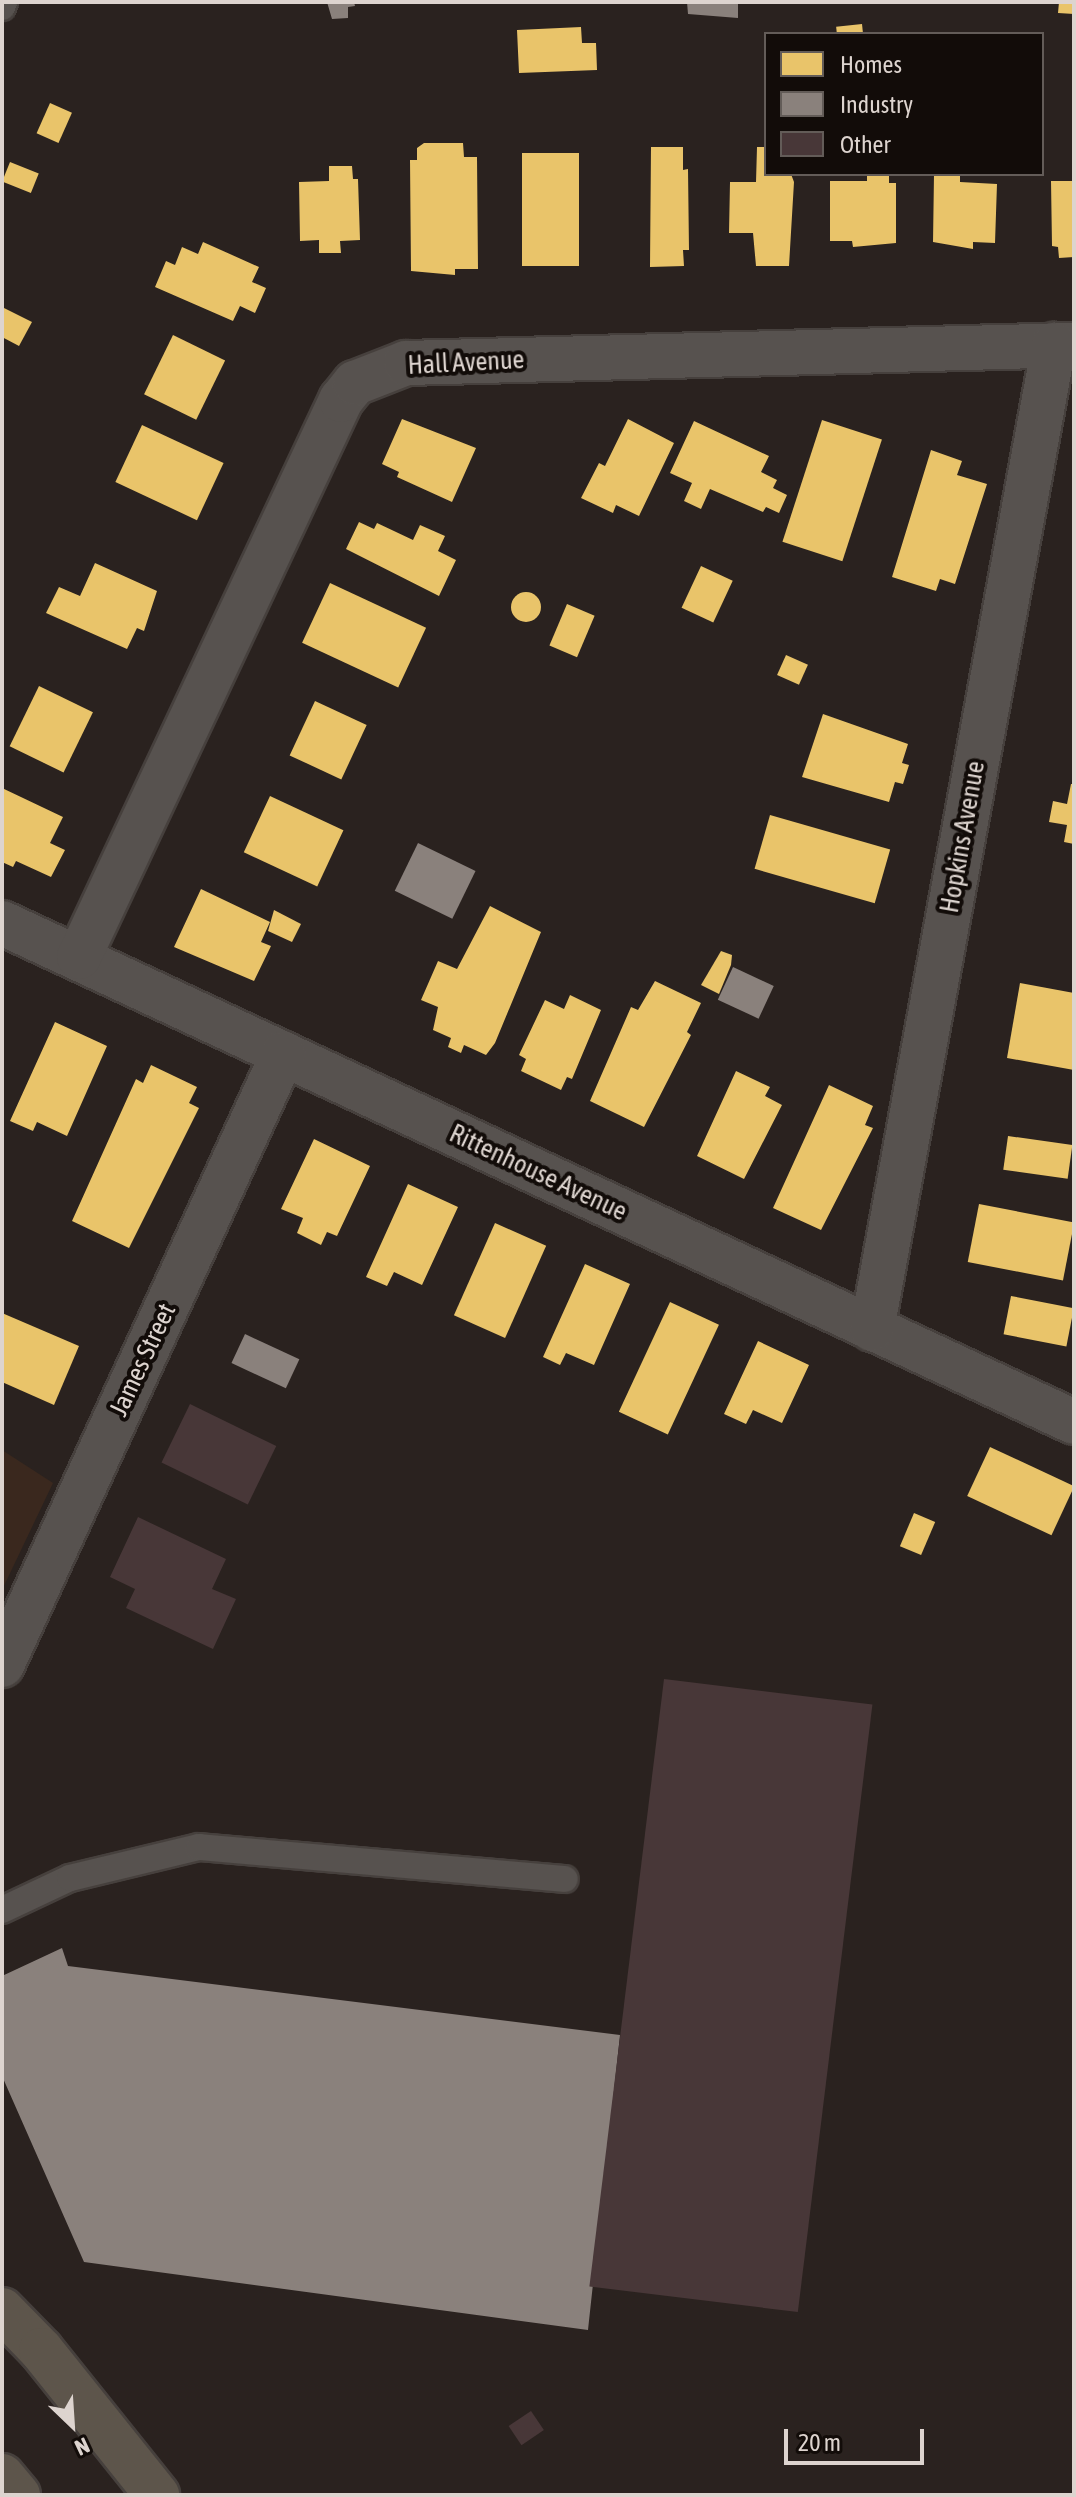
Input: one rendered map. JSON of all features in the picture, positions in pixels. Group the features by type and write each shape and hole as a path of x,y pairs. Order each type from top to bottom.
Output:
{"main road":[{"path":"2,2310 41,2350 157,2495"},
{"path":"2,2476 18,2495"}],"street":[{"name":"Hall Avenue","path":"79,957 341,400 355,383 406,363 1064,345"},
{"name":"Hopkins Avenue","path":"872,1329 1064,345"},
{"name":"Rittenhouse Avenue","path":"2,923 1074,1422"},
{"name":"James Street","path":"2,1665 283,1054"}],"lane":[{"path":"2,1910 70,1878 199,1847 565,1879"}],"shaded area":[{"path":"2,1450 53,1483 2,1590"}],"building: Homes":[{"path":"1059,2 1074,2 1074,14 1058,13"},
{"path":"862,24 863,32 837,32 836,27"},
{"path":"581,27 582,43 596,43 597,70 519,73 517,30"},
{"path":"50,103 72,113 59,143 37,133"},
{"path":"424,143 463,143 464,157 477,157 478,269 455,269 455,275 411,271 410,160 417,160 417,148"},
{"path":"651,147 683,147 683,170 688,169 689,250 683,250 684,266 650,267"},
{"path":"757,147 764,147 764,176 792,176 794,182 789,266 756,266 753,233 729,233 730,182 756,182"},
{"path":"522,153 579,153 579,266 522,266"},
{"path":"10,162 39,174 31,193 2,181"},
{"path":"329,166 352,166 353,179 358,179 360,240 340,241 341,253 319,253 319,240 300,241 299,182 329,181"},
{"path":"867,176 889,176 889,183 896,183 896,243 853,247 852,241 830,241 830,181 867,181"},
{"path":"934,176 960,176 960,182 997,184 995,243 973,242 973,249 933,242"},
{"path":"1051,181 1074,181 1074,257 1059,258 1058,247 1052,246"},
{"path":"203,242 259,267 252,282 266,288 255,313 240,306 233,321 155,287 166,261 175,265 182,247 198,254"},
{"path":"2,307 32,322 19,346 2,337"},
{"path":"173,335 225,360 196,420 144,394"},
{"path":"402,419 476,448 452,502 397,477 399,472 382,464"},
{"path":"628,419 674,443 639,516 616,505 613,513 581,498 599,463 605,466"},
{"path":"822,420 882,439 842,561 782,542"},
{"path":"694,421 769,456 761,472 777,480 773,488 787,495 779,513 766,507 763,512 710,489 701,509 684,501 692,483 670,473"},
{"path":"142,425 224,463 197,520 115,482"},
{"path":"931,450 962,461 957,475 987,484 955,584 940,579 936,591 892,577"},
{"path":"359,522 374,529 377,523 413,540 420,525 445,536 438,551 456,560 439,596 346,549"},
{"path":"95,563 157,591 144,631 137,628 127,649 46,613 59,587 80,596"},
{"path":"701,566 733,581 713,622 682,608"},
{"path":"330,583 426,628 398,688 302,643"},
{"path":"526,592 537,596 541,607 537,618 526,622 515,618 511,607 515,596"},
{"path":"567,604 595,616 577,657 549,645"},
{"path":"786,655 808,665 799,685 777,675"},
{"path":"39,686 93,712 64,773 10,746"},
{"path":"315,701 367,725 341,779 290,755"},
{"path":"823,714 908,744 902,763 909,765 903,784 895,782 889,802 802,777"},
{"path":"1071,784 1074,784 1074,844 1064,842 1067,825 1049,822 1053,801 1067,804"},
{"path":"2,788 63,817 50,843 65,850 51,877 16,861 13,867 2,862"},
{"path":"270,796 343,830 317,886 244,852"},
{"path":"770,815 890,849 875,903 755,869"},
{"path":"201,889 270,922 261,942 271,946 254,981 174,947"},
{"path":"490,906 541,932 495,1043 486,1055 464,1045 461,1053 448,1047 451,1038 433,1030 438,1007 421,1000 438,961 457,969"},
{"path":"274,910 301,924 292,942 268,931"},
{"path":"721,951 732,955 719,994 701,985"},
{"path":"655,981 701,1003 687,1032 691,1035 644,1127 590,1101 631,1007 638,1010"},
{"path":"1020,983 1074,993 1074,1070 1007,1058"},
{"path":"570,995 601,1010 572,1079 567,1077 561,1090 521,1071 526,1059 519,1055 545,1000 564,1009"},
{"path":"55,1022 107,1046 67,1136 37,1122 33,1131 10,1121"},
{"path":"151,1065 197,1087 189,1103 199,1108 129,1248 72,1221 136,1079 143,1083"},
{"path":"736,1071 770,1087 765,1096 782,1105 744,1179 697,1156"},
{"path":"829,1085 873,1106 865,1125 873,1128 821,1230 773,1208"},
{"path":"1008,1136 1072,1145 1068,1179 1003,1170"},
{"path":"314,1139 370,1166 337,1236 327,1232 321,1245 297,1233 303,1218 281,1209"},
{"path":"408,1184 458,1207 422,1285 394,1272 387,1286 366,1277"},
{"path":"979,1204 1074,1222 1063,1280 968,1262"},
{"path":"495,1223 546,1246 505,1338 454,1315"},
{"path":"585,1264 630,1284 594,1365 566,1353 560,1365 543,1357"},
{"path":"1011,1296 1074,1308 1066,1346 1004,1334"},
{"path":"670,1302 719,1325 668,1434 619,1412"},
{"path":"2,1313 79,1346 54,1405 2,1382"},
{"path":"758,1341 809,1365 782,1423 753,1410 746,1424 724,1414"},
{"path":"990,1447 1074,1486 1051,1535 967,1496"},
{"path":"914,1513 935,1522 921,1555 900,1546"}],"building: Industry":[{"path":"327,2 354,2 355,6 348,7 348,18 332,19"},
{"path":"687,2 738,2 738,18 688,14"},
{"path":"418,843 476,871 452,919 395,891"},
{"path":"733,967 774,986 759,1019 718,1000"},
{"path":"245,1334 299,1359 286,1388 231,1363"},
{"path":"62,1948 68,1966 620,2035 588,2330 84,2262 2,2076 2,1976"}],"building: Other":[{"path":"190,1404 276,1446 248,1505 162,1462"},
{"path":"138,1517 226,1559 212,1589 236,1599 213,1649 126,1608 135,1589 110,1577"},
{"path":"664,1679 872,1705 798,2312 589,2286"},
{"path":"531,2411 544,2430 521,2445 509,2426"}]}
